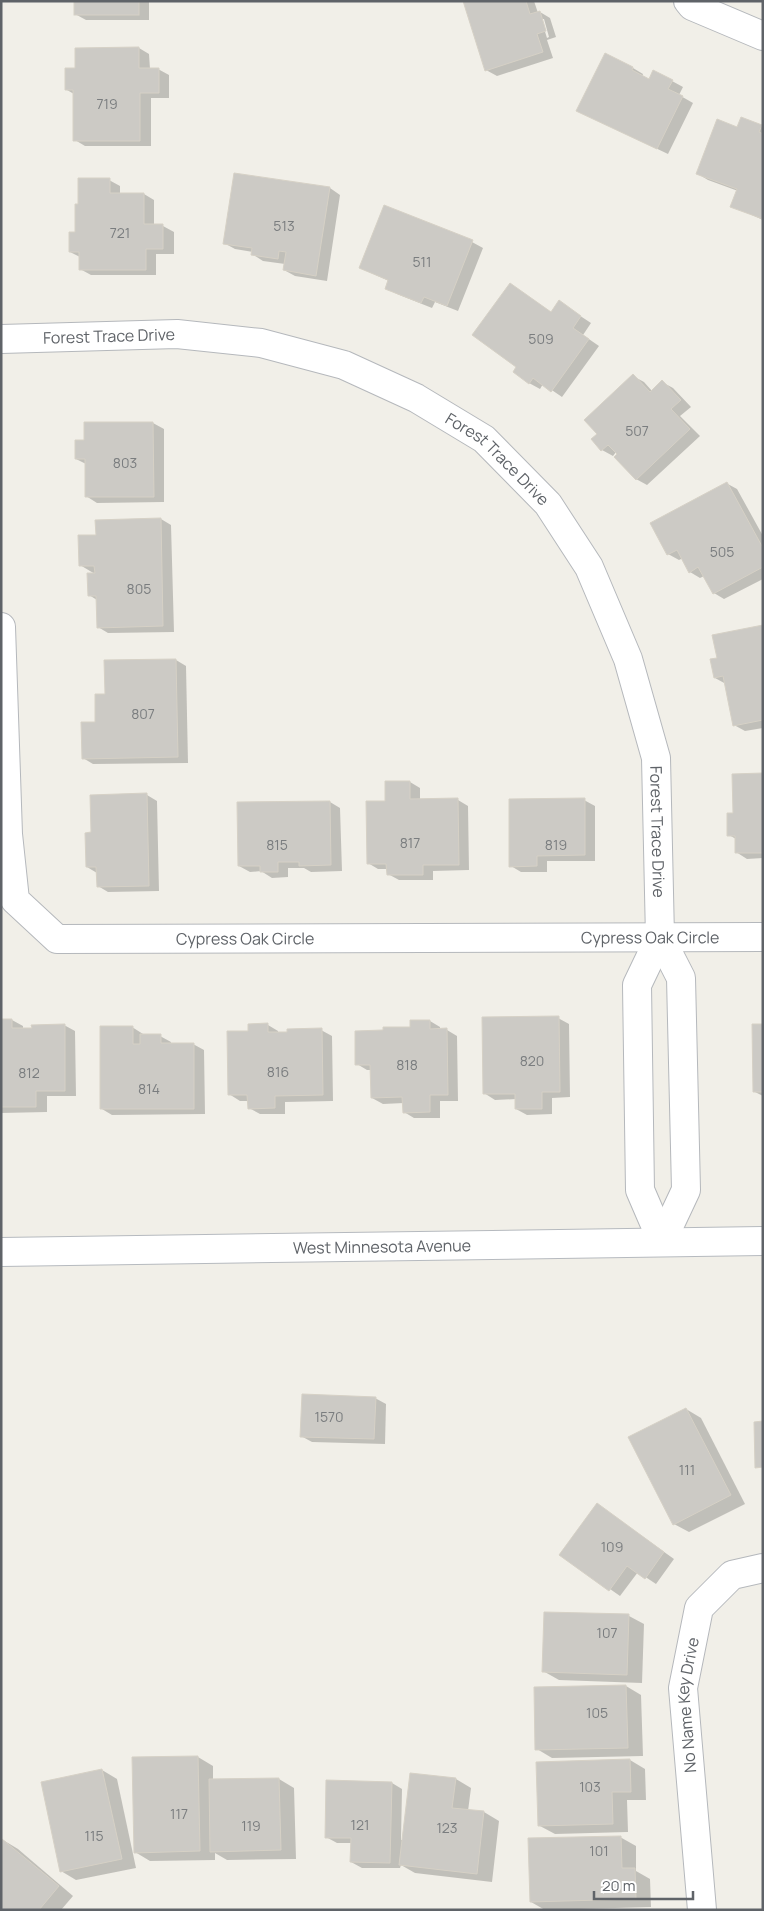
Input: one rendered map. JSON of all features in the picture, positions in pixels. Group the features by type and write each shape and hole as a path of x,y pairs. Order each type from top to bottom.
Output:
{"street":[{"path":"688,1 692,6 763,36"},
{"name":"Forest Trace Drive","path":"1,339 177,334 261,343 344,365 416,398 484,439 548,504 589,567 628,659 656,758 660,938 681,978 686,1190 662,1241"},
{"name":"Cypress Oak Circle","path":"1,627 8,834 15,900 57,939 763,937"},
{"name":"Forest Trace Drive","path":"660,938 637,985 640,1190 662,1241"},
{"name":"West Minnesota Avenue","path":"1,1252 763,1241"},
{"name":"No Name Key Drive","path":"702,1910 683,1688 699,1608 732,1575 763,1568"}],"building":[{"path":"74,1 139,1 139,15 74,15"},
{"path":"463,1 526,1 530,14 540,11 546,31 537,34 543,52 485,71"},
{"path":"139,47 139,68 159,68 159,93 140,93 140,141 73,141 73,90 65,90 65,68 75,68 75,48"},
{"path":"605,53 633,67 632,70 649,79 653,70 673,80 668,89 683,96 657,149 576,111"},
{"path":"741,117 762,125 759,132 763,134 763,219 730,207 737,189 696,174 717,119 737,127"},
{"path":"234,173 330,187 316,276 283,270 286,252 279,251 278,259 251,255 252,248 223,244"},
{"path":"78,178 110,178 110,193 144,193 144,224 163,224 163,249 146,249 146,270 79,270 79,252 69,252 69,232 75,232 75,204 78,204"},
{"path":"384,205 473,240 447,306 424,297 421,303 385,289 388,280 359,268"},
{"path":"510,283 551,312 559,300 581,316 573,328 589,339 551,392 533,378 529,384 513,372 516,367 472,335"},
{"path":"633,374 650,392 662,380 681,400 671,409 690,429 636,480 614,457 617,454 608,445 601,451 591,439 597,434 584,420"},
{"path":"84,422 153,422 154,497 85,497 85,459 75,459 75,440 84,440"},
{"path":"727,482 763,548 763,567 713,594 698,567 689,573 677,550 667,555 650,523"},
{"path":"161,518 163,626 97,628 96,596 88,596 87,573 95,573 94,566 79,566 78,535 96,535 95,520"},
{"path":"763,625 763,720 733,726 723,676 714,678 710,659 717,658 712,635"},
{"path":"176,659 178,757 82,759 81,722 95,722 95,694 105,694 104,660"},
{"path":"763,773 763,853 735,853 735,836 727,836 727,813 733,813 732,774"},
{"path":"385,781 410,781 410,799 458,798 459,865 423,865 423,875 387,875 386,864 367,864 366,801 385,801"},
{"path":"147,793 149,886 97,887 96,867 86,867 85,833 91,832 90,795"},
{"path":"585,798 585,855 537,856 537,866 509,867 509,799"},
{"path":"330,801 331,865 299,866 299,862 278,862 278,872 260,872 260,866 238,866 237,802"},
{"path":"559,1016 560,1092 542,1092 542,1109 515,1109 515,1094 483,1094 482,1017"},
{"path":"1,1019 12,1019 12,1028 32,1028 31,1025 65,1024 65,1091 36,1091 36,1107 1,1107"},
{"path":"410,1020 430,1020 430,1029 447,1028 448,1095 430,1095 430,1112 403,1113 402,1097 371,1098 370,1065 355,1065 355,1031 383,1030 383,1027 410,1027"},
{"path":"268,1023 268,1032 287,1032 287,1029 322,1028 323,1095 275,1096 275,1108 248,1109 247,1095 228,1095 227,1031 248,1031 248,1024"},
{"path":"752,1024 763,1024 763,1092 753,1092"},
{"path":"100,1026 133,1026 133,1044 140,1044 140,1034 161,1034 161,1043 194,1043 194,1109 100,1109"},
{"path":"302,1394 376,1397 374,1439 300,1437"},
{"path":"686,1408 731,1495 673,1525 628,1437"},
{"path":"763,1421 763,1467 755,1468 754,1422"},
{"path":"597,1503 664,1552 645,1579 627,1566 609,1591 559,1555"},
{"path":"544,1612 629,1614 627,1675 542,1672"},
{"path":"626,1685 628,1748 535,1750 534,1687"},
{"path":"198,1756 200,1851 134,1853 132,1757"},
{"path":"630,1759 631,1792 612,1792 613,1824 538,1826 536,1762"},
{"path":"102,1769 122,1859 60,1872 41,1782"},
{"path":"410,1773 456,1778 452,1808 484,1811 477,1874 399,1865"},
{"path":"279,1778 281,1850 210,1852 209,1779"},
{"path":"326,1780 392,1782 390,1863 350,1862 351,1838 325,1838"},
{"path":"621,1836 622,1868 635,1868 636,1899 530,1902 528,1838"},
{"path":"2,1839 59,1886 39,1910 1,1910"}]}
